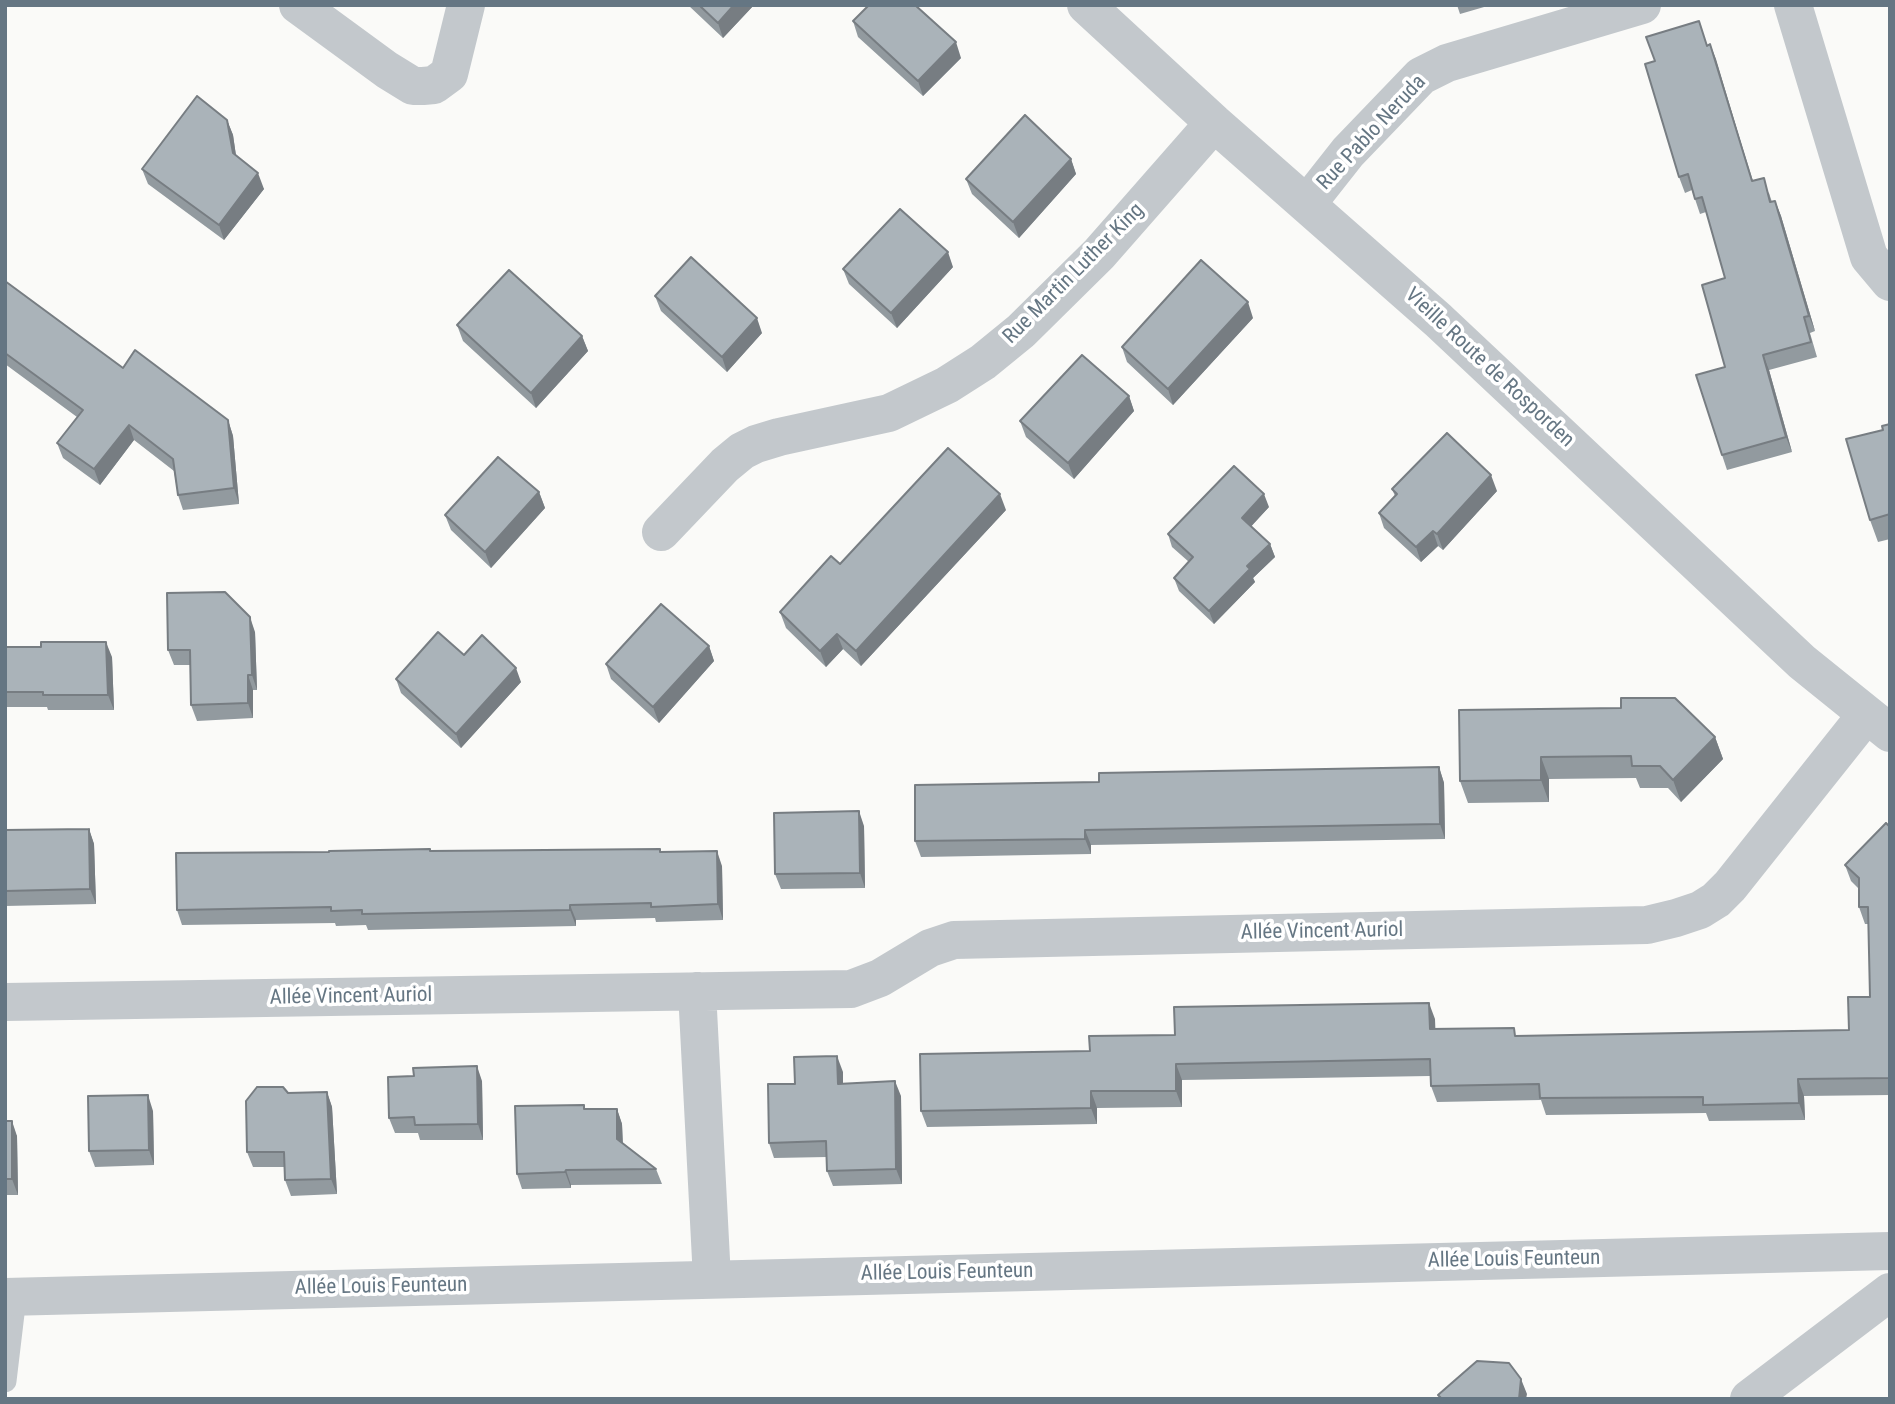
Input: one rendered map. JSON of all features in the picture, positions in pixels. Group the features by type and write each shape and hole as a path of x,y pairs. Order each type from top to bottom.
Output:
{"street":[{"path":"299,5 413,86 434,85 449,74 466,5"},
{"name":"Vieille Route de Rosporden","path":"1086,5 1438,320 1802,662 1878,724"},
{"name":"Rue Pablo Neruda","path":"1307,204 1348,152 1421,76 1447,63 1600,11 1642,5"},
{"path":"1793,5 1869,257 1890,282"},
{"name":"Rue Martin Luther King","path":"661,532 725,465 742,451 779,437 889,413 947,385 983,362 1021,331 1099,254 1214,122"},
{"name":"Allée Vincent Auriol","path":"5,1003 851,989 880,978 930,948 954,940 1647,925 1700,910 1716,900 1878,724"},
{"path":"697,991 712,1279"},
{"name":"Allée Louis Feunteun","path":"10,1297 1890,1251"},
{"path":"1749,1399 1890,1292"}],"lane":[{"path":"5,1381 10,1297"}],"building":[{"path":"699,5 734,5 718,23"},
{"path":"869,5 915,5 956,42 918,81 853,21"},
{"path":"1699,21 1707,46 1710,44 1752,181 1764,178 1770,202 1775,201 1809,316 1804,317 1811,342 1763,355 1786,437 1722,455 1696,375 1725,367 1702,285 1725,278 1702,197 1695,199 1688,174 1679,177 1645,64 1655,61 1646,37"},
{"path":"197,96 227,120 233,153 258,173 219,225 142,169"},
{"path":"1025,115 1071,159 1013,222 966,179"},
{"path":"900,209 948,252 891,313 843,269"},
{"path":"691,257 757,318 722,357 655,296"},
{"path":"1201,260 1248,302 1168,389 1122,347"},
{"path":"509,270 582,336 531,393 457,325"},
{"path":"5,281 123,368 135,350 228,420 234,488 178,495 173,459 129,425 94,469 57,443 83,410 5,353"},
{"path":"1082,355 1129,396 1068,463 1020,421"},
{"path":"1890,424 1890,514 1870,520 1846,439 1883,430 1882,426"},
{"path":"1447,433 1491,475 1437,534 1433,531 1416,547 1379,513 1397,494 1392,489"},
{"path":"948,448 1000,494 856,651 837,634 820,651 780,612 831,556 840,564"},
{"path":"498,457 539,492 485,552 445,515"},
{"path":"1234,466 1264,494 1242,518 1270,544 1247,566 1250,569 1209,611 1174,578 1193,557 1168,534"},
{"path":"225,592 250,617 252,675 248,675 248,703 191,705 190,650 168,650 167,593"},
{"path":"661,604 709,646 653,707 606,664"},
{"path":"438,632 464,655 482,635 516,668 456,734 396,679"},
{"path":"41,642 106,642 108,695 5,692 5,647 41,647"},
{"path":"1621,698 1675,698 1715,737 1673,780 1660,766 1632,766 1631,756 1541,757 1541,780 1460,781 1459,710 1621,708"},
{"path":"1439,767 1440,824 1085,830 1085,839 915,841 915,785 1099,782 1099,773"},
{"path":"859,811 860,873 775,874 774,813"},
{"path":"1886,823 1890,827 1890,1078 1798,1079 1799,1103 1703,1105 1703,1097 1540,1098 1539,1084 1431,1086 1430,1059 1176,1064 1176,1091 1091,1091 1091,1108 921,1111 920,1054 1090,1051 1089,1036 1175,1035 1174,1007 1429,1003 1430,1029 1514,1028 1515,1036 1849,1030 1848,997 1870,997 1868,907 1859,907 1859,878 1845,865"},
{"path":"89,829 90,889 5,891 5,830"},
{"path":"430,849 717,851 718,904 651,907 651,903 570,905 570,910 362,914 362,910 331,911 331,907 177,910 176,853"},
{"path":"837,1056 838,1084 895,1081 896,1169 827,1171 826,1141 769,1143 768,1084 795,1084 794,1057"},
{"path":"477,1066 478,1124 415,1125 414,1117 389,1118 388,1077 414,1076 413,1068"},
{"path":"257,1087 283,1087 288,1093 327,1092 331,1179 285,1180 284,1152 247,1152 246,1101"},
{"path":"148,1095 149,1150 89,1151 88,1096"},
{"path":"584,1105 584,1109 617,1109 617,1139 656,1169 566,1170 517,1174 515,1106"},
{"path":"5,1121 12,1121 12,1179 5,1179"},
{"path":"1477,1361 1509,1363 1521,1379 1519,1399 1442,1399 1438,1395"}]}
